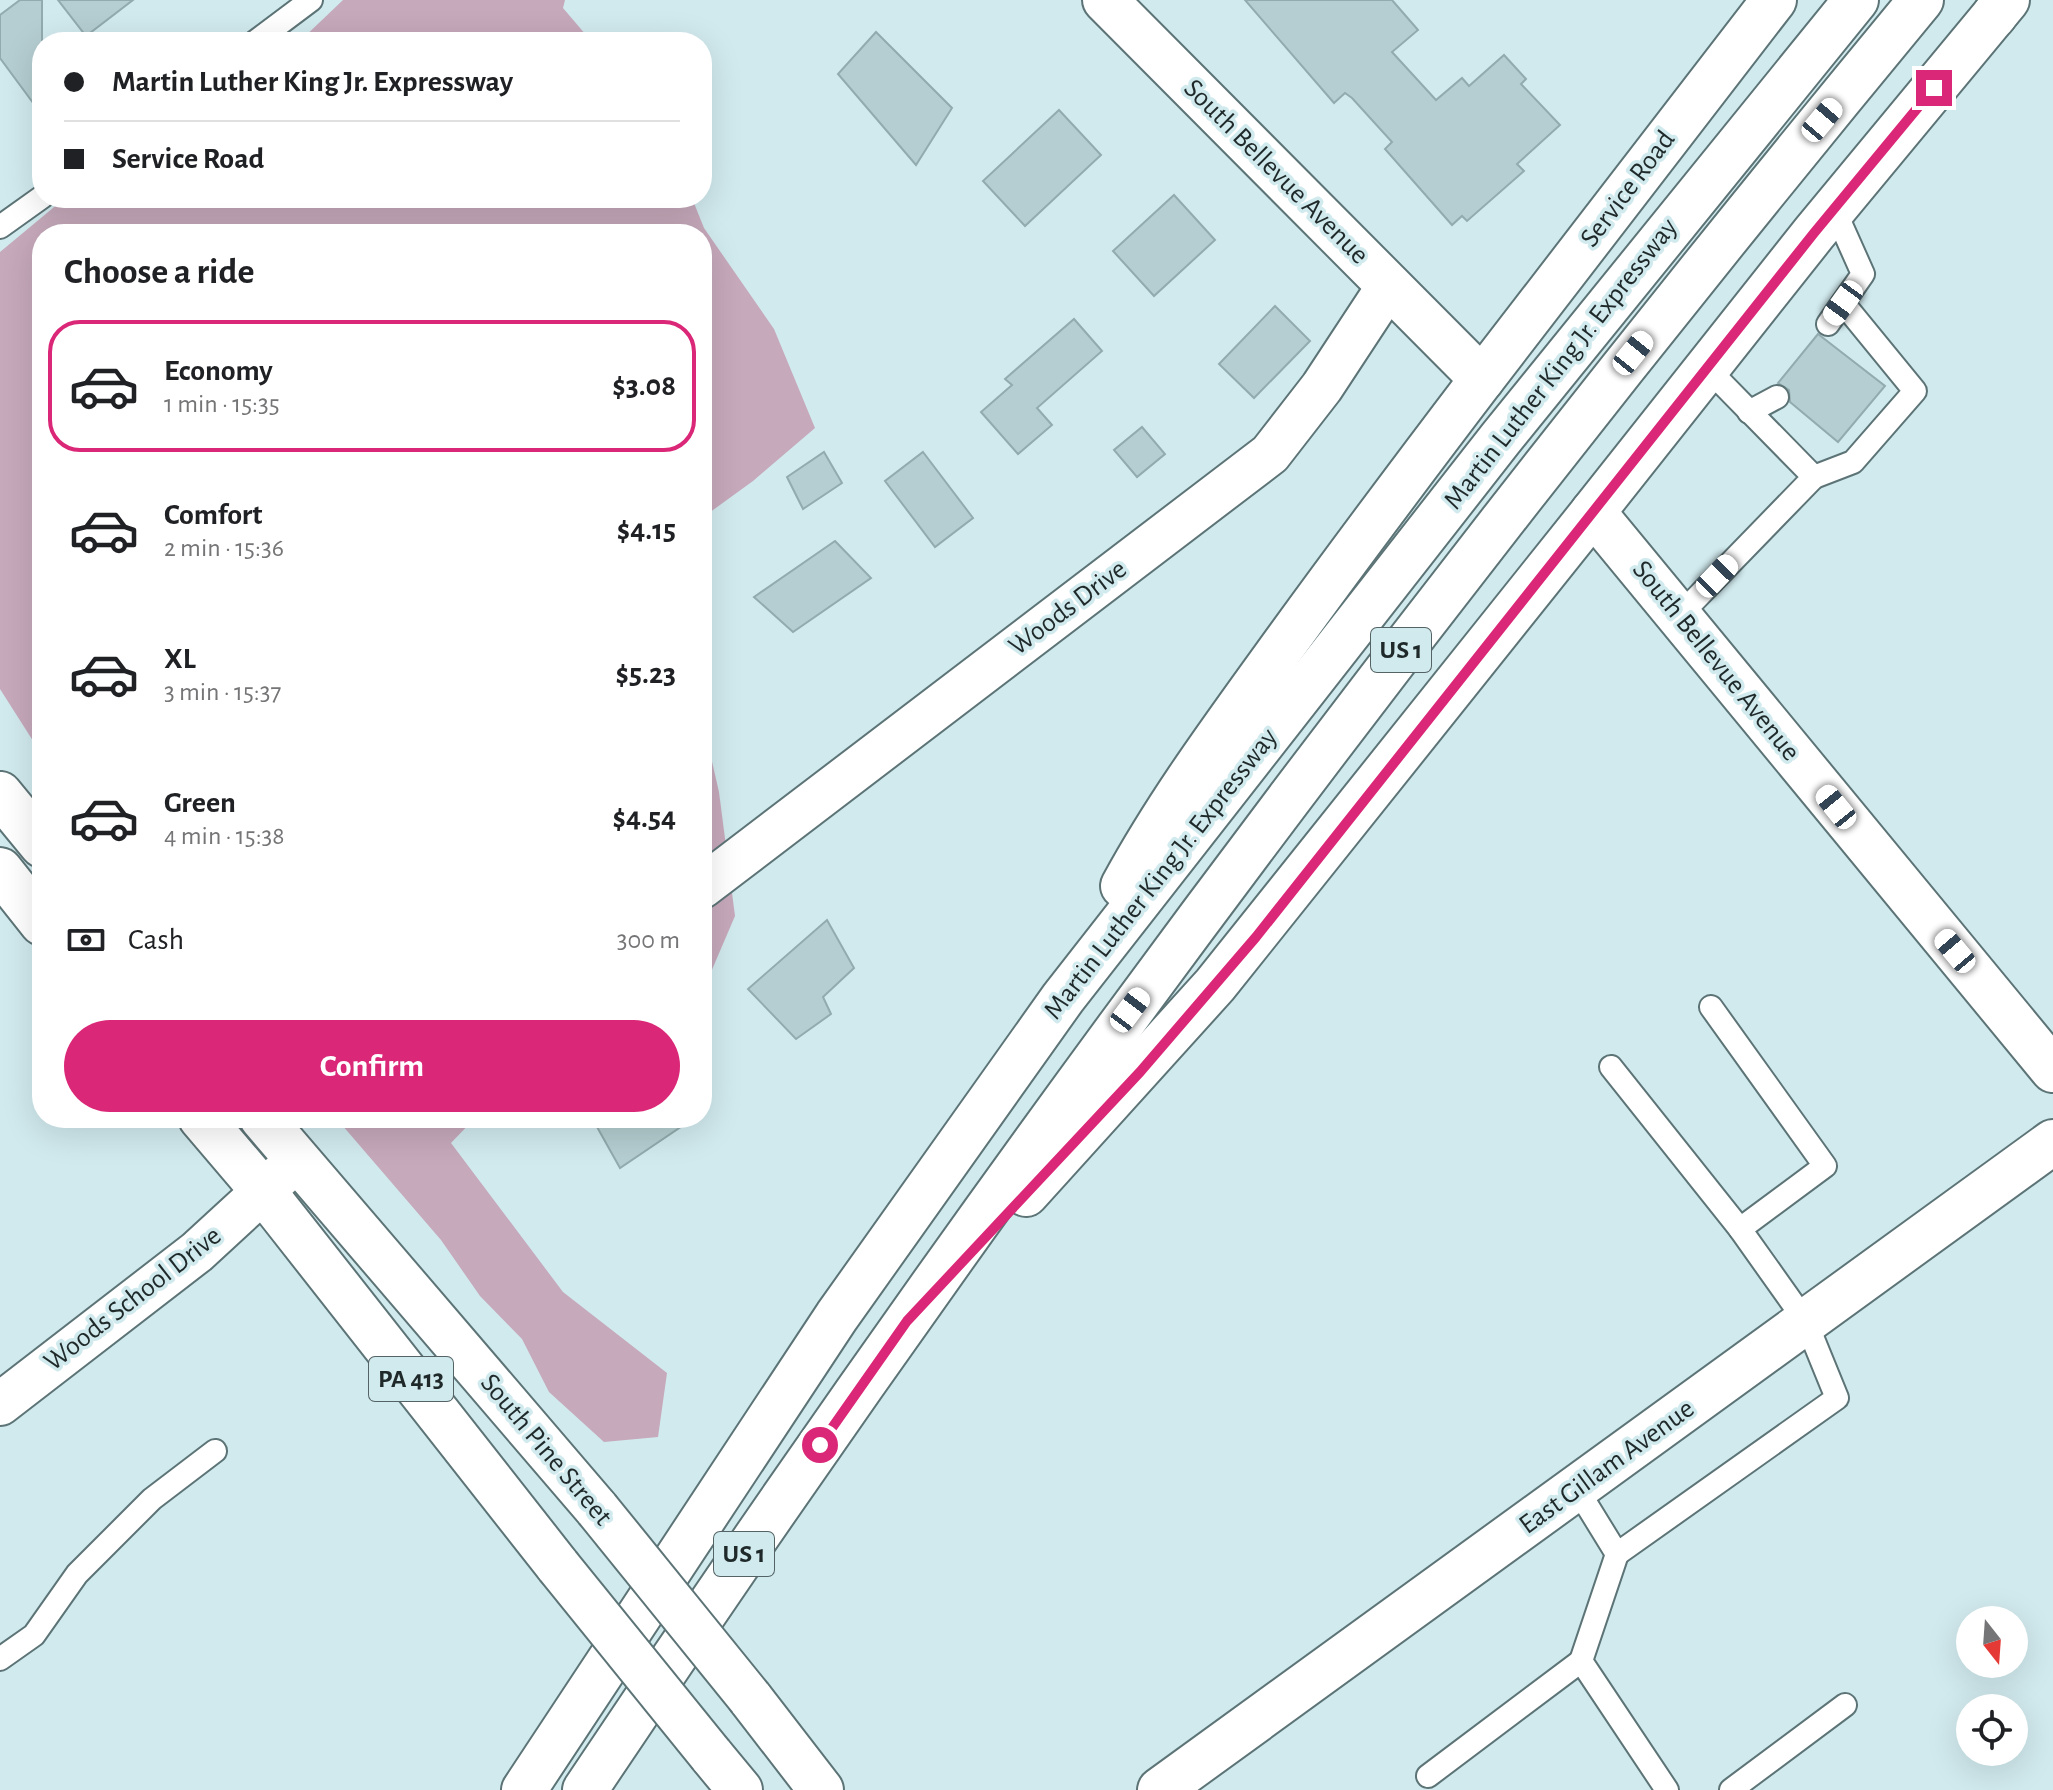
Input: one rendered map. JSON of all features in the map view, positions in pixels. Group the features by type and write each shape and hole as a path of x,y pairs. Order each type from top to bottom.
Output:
{"main road":[{"name":"South Bellevue Avenue","path":"1105,0 1482,379"},
{"name":"Service Road","path":"1063,998 1140,855 1177,794 1379,514 1774,0"},
{"name":"Martin Luther King Jr. Expressway","path":"524,1790 837,1316 1063,998 1511,426 1856,0"},
{"name":"Martin Luther King Jr. Expressway","path":"585,1790 699,1619 1112,1033 1540,469 1921,0"},
{"path":"907,1321 1140,1072 1215,985 1834,209 2002,5"},
{"name":"South Bellevue Avenue","path":"1593,512 2053,1070"},
{"path":"0,794 32,833"},
{"path":"0,870 32,910"},
{"name":"PA 413","path":"210,1128 264,1192 558,1566 740,1790"},
{"name":"South Pine Street","path":"270,1128 597,1509 821,1790"},
{"name":"East Gillam Avenue","path":"1160,1790 2053,1142"}],"street":[{"name":"Woods Drive","path":"712,879 1270,454 1322,387 1389,285"},
{"path":"264,1192 297,1160"},
{"name":"Woods School Drive","path":"0,1404 197,1252 264,1192"}],"lane":[{"path":"268,32 311,0"},
{"path":"0,227 32,204"},
{"path":"1828,324 1863,274 1834,209"},
{"path":"1679,616 1814,477 1853,462 1915,391 1843,303"},
{"path":"1707,368 1814,477"},
{"path":"1749,412 1777,397"},
{"path":"1711,1007 1825,1166 1740,1229"},
{"path":"1428,1776 1581,1661 1617,1554 1837,1398 1806,1322 1740,1229 1611,1067"},
{"path":"0,1659 34,1635 77,1574 152,1499 215,1451"},
{"path":"1577,1489 1617,1554"},
{"path":"1581,1661 1667,1790"},
{"path":"1731,1790 1845,1705"}],"shaded area":[{"path":"343,0 565,0 563,8 583,32 309,32"},
{"path":"53,208 696,208 702,224 34,224"},
{"path":"32,225 32,739 0,689 0,252"},
{"path":"712,240 774,329 815,428 753,481 712,511"},
{"path":"712,762 719,792 735,916 712,970"},
{"path":"345,1128 465,1128 451,1143 563,1292 667,1373 658,1437 604,1442 549,1392 522,1339 480,1296 441,1240"}],"building":[{"path":"20,0 42,0 42,32 32,32 32,101 0,58 0,15"},
{"path":"58,0 133,0 91,32 83,32"},
{"path":"1245,0 1392,0 1418,30 1392,52 1436,100 1462,78 1469,86 1504,55 1526,79 1521,84 1560,125 1517,164 1524,171 1467,221 1462,216 1452,225 1385,149 1392,142 1352,98 1345,93 1334,103"},
{"path":"876,32 952,108 916,165 838,74"},
{"path":"1059,110 1101,155 1025,226 983,181"},
{"path":"1174,195 1215,240 1154,296 1113,251"},
{"path":"1275,306 1310,341 1254,398 1219,364"},
{"path":"1074,319 1102,351 1037,408 1052,425 1018,454 981,412 1012,385 1005,379"},
{"path":"1818,334 1885,386 1838,442 1790,402 1789,390 1778,383"},
{"path":"1142,427 1165,454 1137,477 1114,450"},
{"path":"824,452 842,483 803,509 787,477"},
{"path":"923,452 973,518 935,547 885,481"},
{"path":"835,541 871,578 793,632 754,597"},
{"path":"827,920 854,968 823,997 831,1014 796,1039 748,989"},
{"path":"598,1128 679,1128 620,1168"}],"route":[{"path":"820,1445 907,1321 1140,1072 1256,937 1814,233 1934,88"}]}
